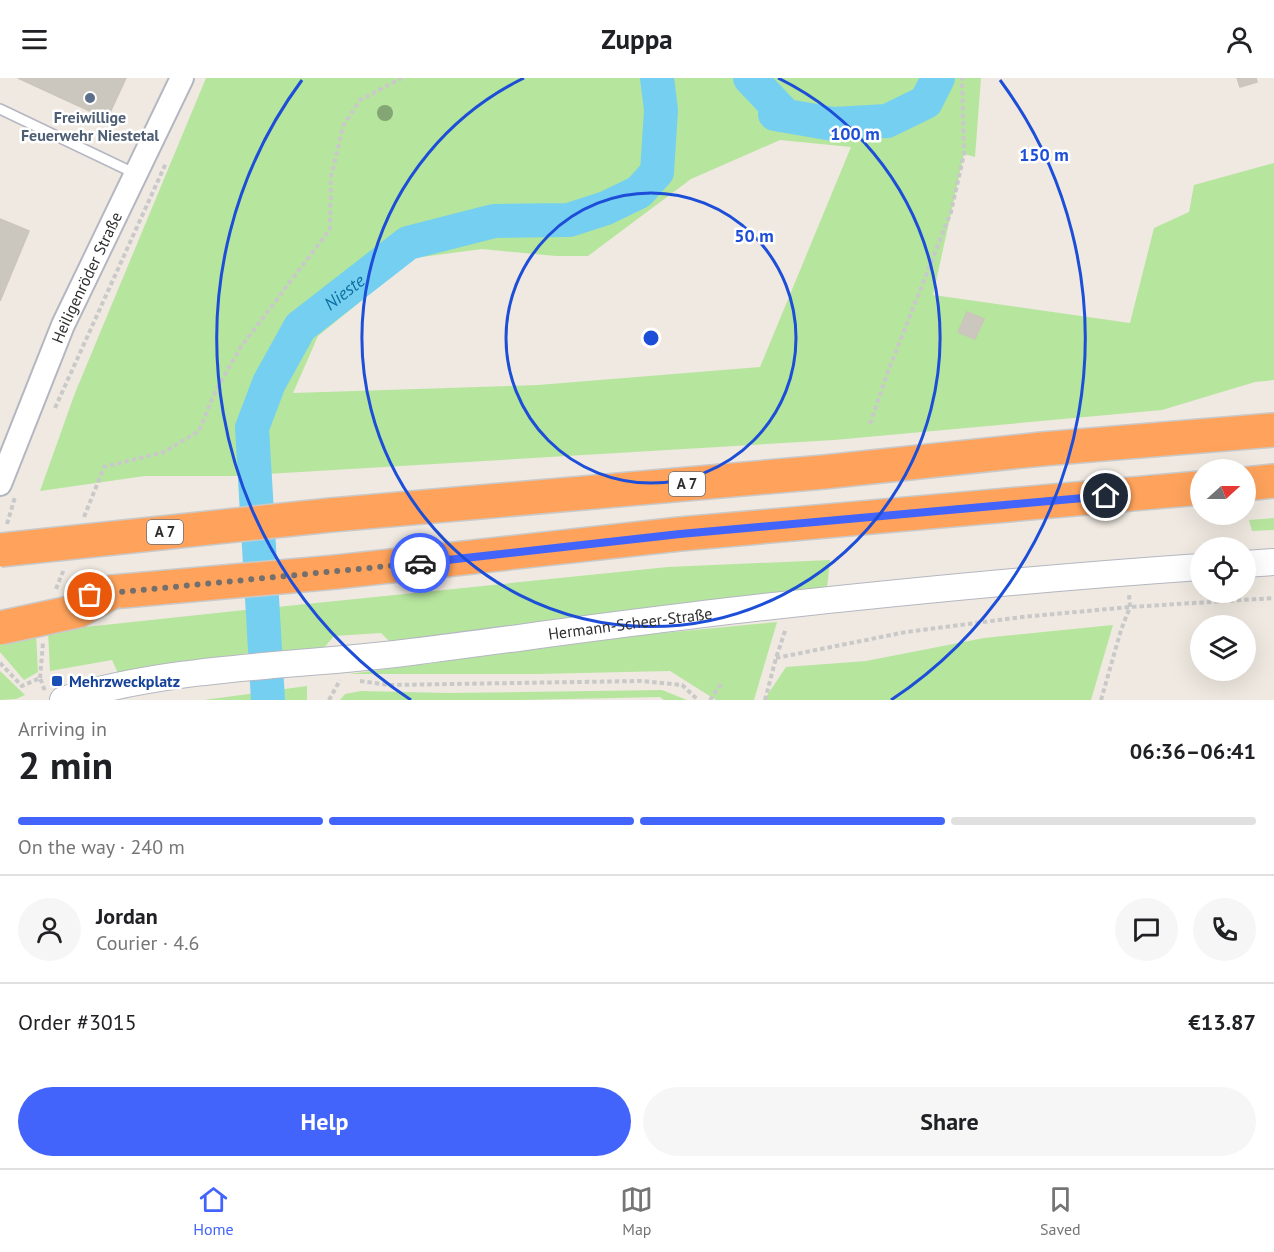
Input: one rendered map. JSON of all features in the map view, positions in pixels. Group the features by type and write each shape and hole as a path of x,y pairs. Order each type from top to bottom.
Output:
{"highway":[{"name":"A 7","path":"3,539 331,515 824,472 1042,449 1274,430"},
{"path":"1256,483 1274,482"},
{"path":"0,604 336,572 680,534 1190,489"},
{"path":"0,628 78,611 112,592"}],"main road":[{"path":"1256,563 1274,562"},
{"name":"Hermann-Scheer-Straße","path":"63,700 178,674 412,652 763,607 1190,568"}],"street":[{"name":"Heiligenröder Straße","path":"9,487 63,325 182,78"}],"lane":[{"path":"0,109 136,174"}],"path":[{"path":"80,527 104,466 164,452 198,431 215,392 240,348 330,229 331,177 343,126 360,100 402,78"},
{"path":"870,424 887,374 951,212 964,154 962,78"},
{"path":"52,414 171,153"},
{"path":"3,539 9,487"},
{"path":"52,599 64,567"},
{"path":"1101,700 1130,607 1128,572"},
{"path":"776,658 906,632 1022,617 1130,607 1274,598"},
{"path":"765,700 786,628"},
{"path":"43,631 40,678 48,700"},
{"path":"0,663 22,686 40,678"},
{"path":"331,679 389,685 641,681 682,686 698,700"},
{"path":"329,700 340,679"},
{"path":"710,700 721,684"}],"green space":[{"path":"206,78 981,78 975,157 964,154 933,295 1130,323 1154,228 1189,212 1194,185 1274,163 1274,380 1255,382 1162,410 834,440 235,476 145,476 40,491 75,393","holes":["780,140 851,147 760,367 538,385 293,393 318,336 414,258 482,249 556,256 588,256 691,179"]},
{"path":"1274,518 1274,530 1252,531 1250,525 1256,525 1256,519"},
{"path":"830,560 827,588 664,606 391,643 381,633 334,636 323,649 281,651 277,607 668,567"},
{"path":"254,609 256,652 118,673 112,660 50,671 48,631"},
{"path":"777,622 754,700 716,700 670,671 349,674 642,635"},
{"path":"1113,625 1091,700 764,700 786,667 866,661 984,638"},
{"path":"36,633 38,672 24,680 0,652 0,638"},
{"path":"0,671 25,695 16,699 0,700"},
{"path":"307,686 307,700 204,700"},
{"path":"662,690 687,700 664,700 660,697 340,700 345,694 361,691 448,693"}],"building":[{"name":"Freiwillige Feuerwehr Niestetal","path":"18,78 126,78 107,119"},
{"path":"1237,78 1256,78 1257,82 1240,87"},
{"path":"0,219 29,231 0,301"},
{"path":"967,312 984,319 975,339 958,332"}],"waterway":[{"name":"Nieste","path":"268,700 252,428 269,383 300,327 408,243 494,221 569,220 606,208 639,192 657,172 661,110 657,78"},
{"name":"Nieste","path":"750,78 785,115 775,114 833,124 887,121 926,102 938,78"}],"way so far":[{"path":"90,595 420,563"}],"place":[{"name":"Freiwillige Feuerwehr Niestetal","path":"90,98"},
{"name":"Mehrzweckplatz","path":"57,681"}],"route":[{"path":"420,563 680,534 1106,496"}]}
